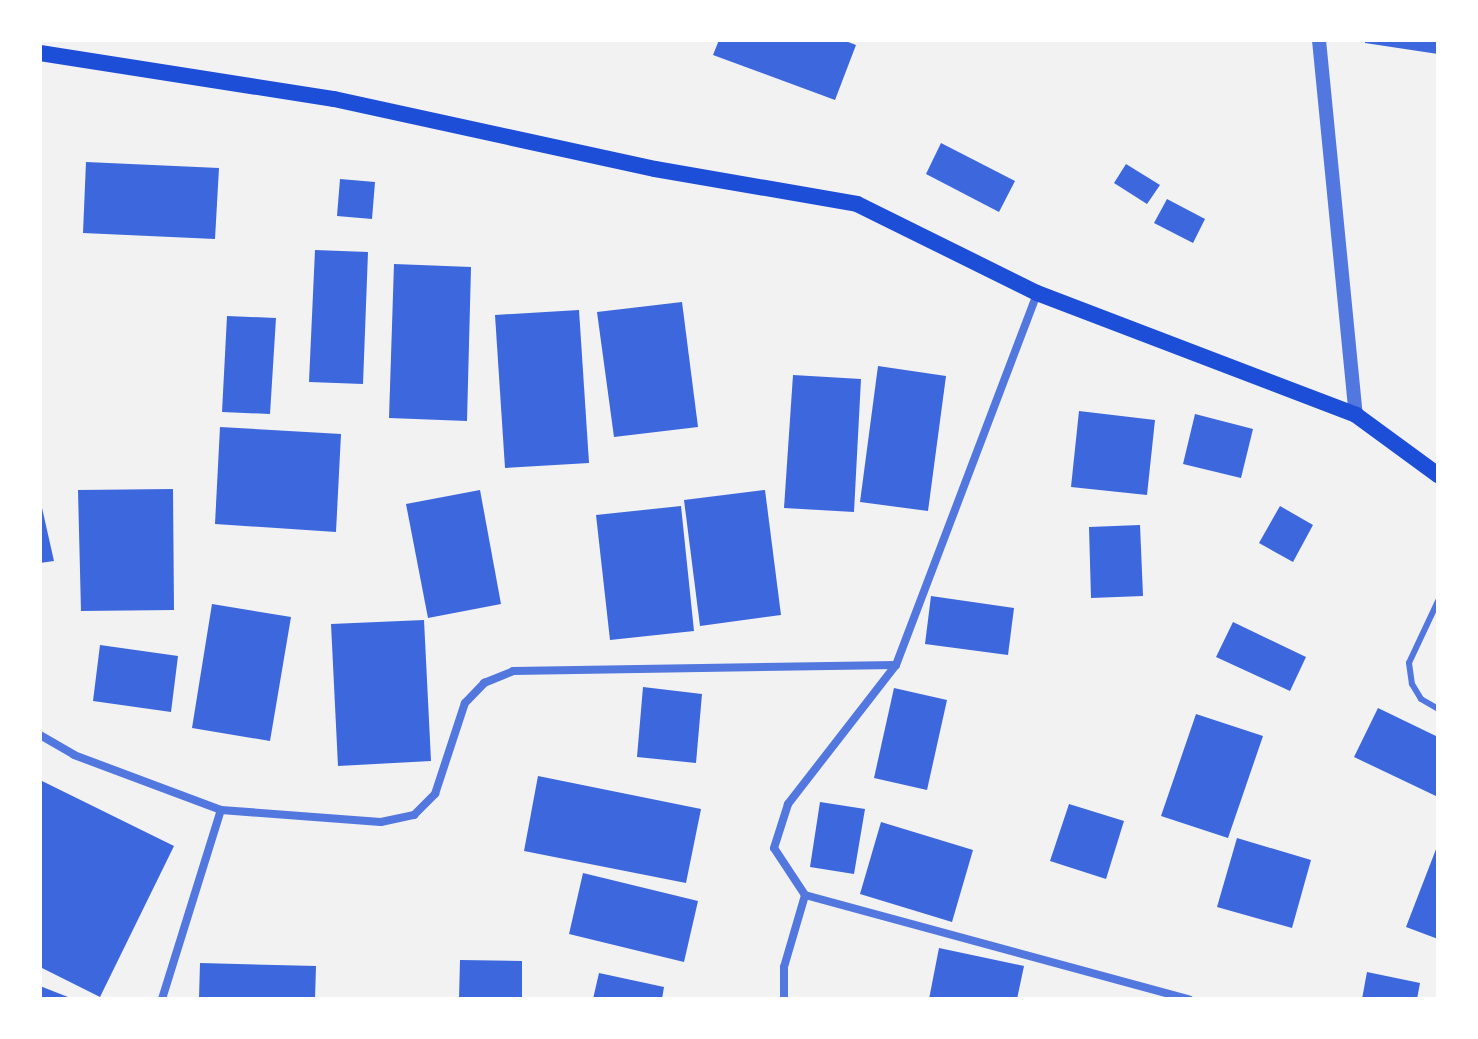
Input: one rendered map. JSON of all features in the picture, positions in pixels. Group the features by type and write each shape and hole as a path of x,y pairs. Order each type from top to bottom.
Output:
{"main road":[{"path":"40,53 334,99 655,169 857,204 1037,293 1356,415 1438,475"}],"street":[{"path":"1319,40 1356,415"},
{"path":"1037,293 896,665 788,804 774,848 805,895 1189,999"},
{"path":"40,735 74,755 221,810 381,822 414,815 435,794 465,703 484,683 513,671 896,665"},
{"path":"162,999 221,810"},
{"path":"784,999 784,967 805,895"}],"lane":[{"path":"1438,601 1409,663 1416,692 1438,709"}],"building":[{"path":"719,40 843,40 856,45 835,100 713,55"},
{"path":"1365,40 1438,40 1438,54 1365,43"},
{"path":"941,143 1015,181 999,212 926,174"},
{"path":"86,162 219,168 215,239 83,233"},
{"path":"1126,164 1160,185 1147,204 1114,183"},
{"path":"340,179 375,182 372,219 337,216"},
{"path":"1167,199 1205,219 1193,243 1154,223"},
{"path":"315,250 368,252 363,384 309,382"},
{"path":"394,264 471,267 467,421 389,418"},
{"path":"682,302 698,427 614,437 597,312"},
{"path":"579,310 589,463 505,468 495,315"},
{"path":"227,316 276,318 270,414 222,412"},
{"path":"878,366 946,376 928,511 860,502"},
{"path":"793,375 861,379 854,512 784,508"},
{"path":"1079,411 1155,420 1147,495 1071,487"},
{"path":"1195,414 1253,429 1241,478 1183,464"},
{"path":"220,427 341,434 336,532 215,524"},
{"path":"173,489 174,610 81,611 78,490"},
{"path":"480,490 501,604 428,618 406,504"},
{"path":"765,490 781,615 700,626 684,500"},
{"path":"40,499 54,561 40,563"},
{"path":"681,506 694,631 610,640 596,515"},
{"path":"1280,506 1313,525 1293,562 1259,543"},
{"path":"1140,525 1143,596 1091,598 1089,527"},
{"path":"931,596 1014,608 1008,655 925,644"},
{"path":"212,604 291,617 270,741 192,728"},
{"path":"424,620 431,761 338,766 331,624"},
{"path":"1233,622 1306,657 1290,691 1216,657"},
{"path":"100,645 178,656 171,712 93,701"},
{"path":"643,687 702,694 696,763 637,757"},
{"path":"894,688 947,700 927,790 874,778"},
{"path":"1378,708 1438,737 1438,797 1354,757"},
{"path":"1196,714 1263,736 1228,838 1161,816"},
{"path":"538,776 701,809 686,883 524,851"},
{"path":"40,780 174,846 100,997 40,967"},
{"path":"820,802 865,809 854,874 810,867"},
{"path":"1069,804 1124,821 1106,879 1050,861"},
{"path":"881,822 973,850 952,922 860,894"},
{"path":"1237,838 1311,860 1292,928 1217,907"},
{"path":"1438,844 1438,939 1406,927"},
{"path":"583,873 698,901 684,962 569,934"},
{"path":"939,948 1024,966 1017,999 929,999"},
{"path":"460,960 522,961 522,999 459,999"},
{"path":"200,963 316,966 315,999 199,999"},
{"path":"1367,972 1420,983 1417,999 1362,999"},
{"path":"599,973 664,987 662,999 593,999"},
{"path":"40,986 73,999 40,999"}]}
